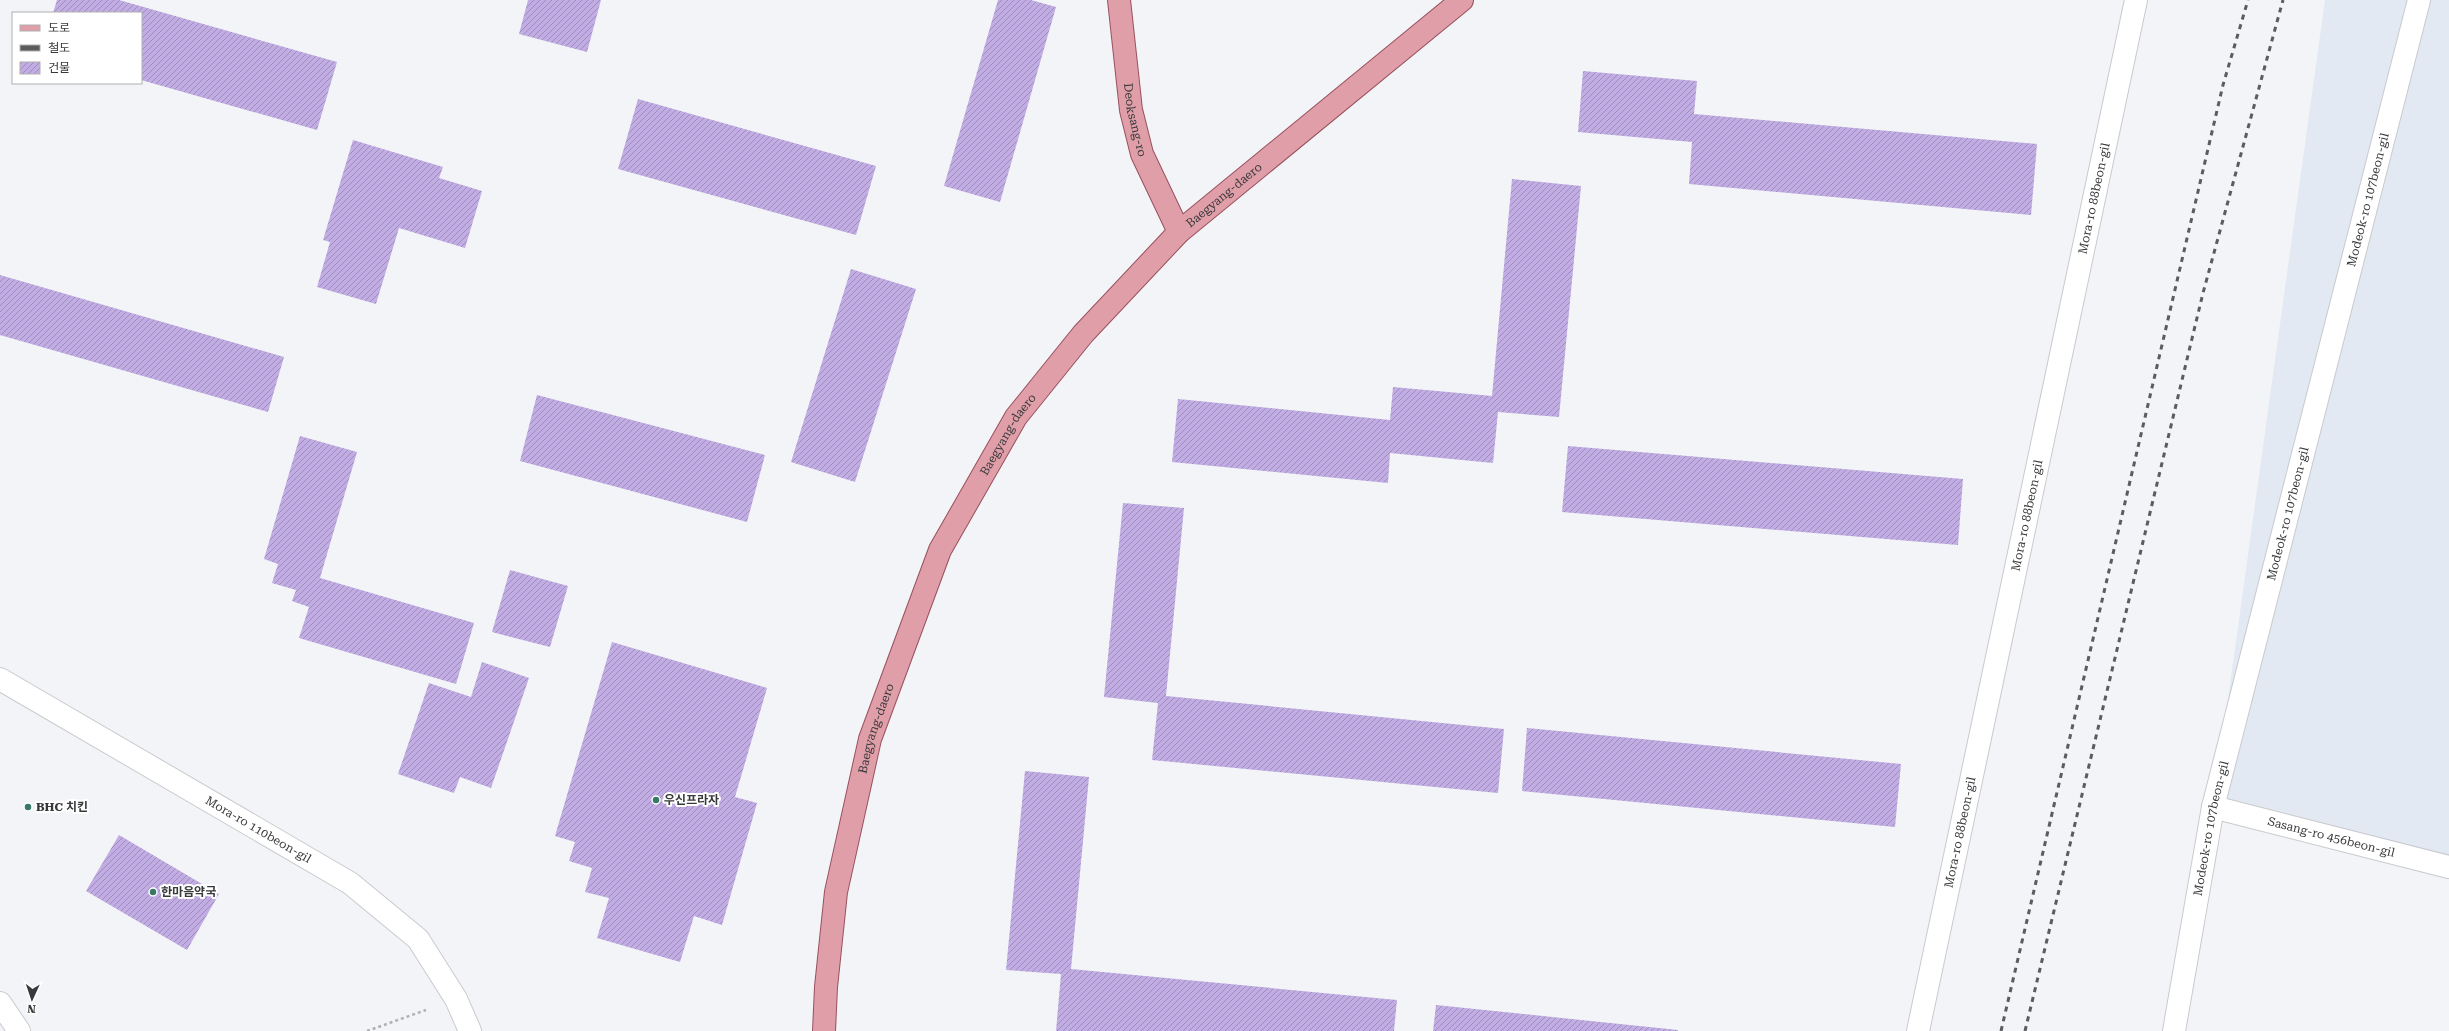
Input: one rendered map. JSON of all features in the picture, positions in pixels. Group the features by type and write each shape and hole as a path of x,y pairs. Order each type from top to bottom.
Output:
{"main road":[{"name":"Deoksang-ro","path":"1119,0 1131,110 1140,147 1179,232"},
{"name":"Baegyang-daero","path":"824,1031 826,987 836,892 870,739 940,550 1016,417 1083,334 1179,232 1462,0"}],"street":[{"name":"Mora-ro 88beon-gil","path":"1918,1031 2136,0"},
{"name":"Modeok-ro 107beon-gil","path":"2174,1031 2213,807 2420,0"},
{"name":"Mora-ro 110beon-gil","path":"0,678 350,883 418,939 456,999 470,1031"},
{"name":"Sasang-ro 456beon-gil","path":"2213,807 2449,867"},
{"path":"0,1004 19,1031"}],"path":[{"path":"368,1031 456,999"}],"shaded area":[{"path":"2325,0 2449,0 2449,869 2213,807"}],"building":[{"path":"57,0 119,0 337,62 317,130 142,80 142,12 53,12"},
{"path":"528,0 601,0 587,52 519,34"},
{"path":"998,0 1031,0 1056,7 1000,202 944,186"},
{"path":"1583,71 1697,81 1694,114 2037,144 2031,215 1689,184 1692,142 1578,132"},
{"path":"638,99 876,166 856,235 618,169"},
{"path":"353,140 443,167 439,178 482,191 465,248 399,228 376,304 317,287 330,242 323,240"},
{"path":"1512,179 1581,186 1559,417 1498,412 1493,463 1390,453 1388,483 1172,462 1178,399 1390,420 1393,387 1492,396"},
{"path":"851,269 916,289 855,482 791,462"},
{"path":"0,275 284,357 268,412 0,335"},
{"path":"537,395 765,455 747,522 520,461"},
{"path":"300,436 357,452 320,578 474,623 456,684 299,638 309,607 292,601 296,590 272,583 278,564 264,559"},
{"path":"1568,446 1963,479 1958,545 1562,512"},
{"path":"1123,503 1184,508 1166,696 1504,729 1498,793 1152,760 1158,703 1104,697"},
{"path":"510,570 568,586 550,647 492,632"},
{"name":"우신프라자","path":"612,642 767,688 735,797 757,803 722,925 694,916 680,962 597,938 609,898 585,892 592,868 569,861 575,842 555,836"},
{"path":"482,662 529,678 491,788 460,777 454,793 398,774 429,683 471,697"},
{"path":"1527,728 1901,764 1895,827 1522,791"},
{"path":"1025,771 1089,777 1071,969 1397,1000 1394,1031 1056,1031 1061,974 1006,970"},
{"name":"한마음약국","path":"119,835 219,894 187,950 86,891"},
{"path":"1436,1005 1678,1030 1678,1031 1433,1031"}],"railway":[{"path":"2001,1031 2223,85 2248,0"},
{"path":"2025,1031 2203,293 2283,0"}],"place":[{"name":"우신프라자","path":"656,800"},
{"name":"BHC 치킨","path":"28,807"},
{"name":"한마음약국","path":"153,892"}]}
